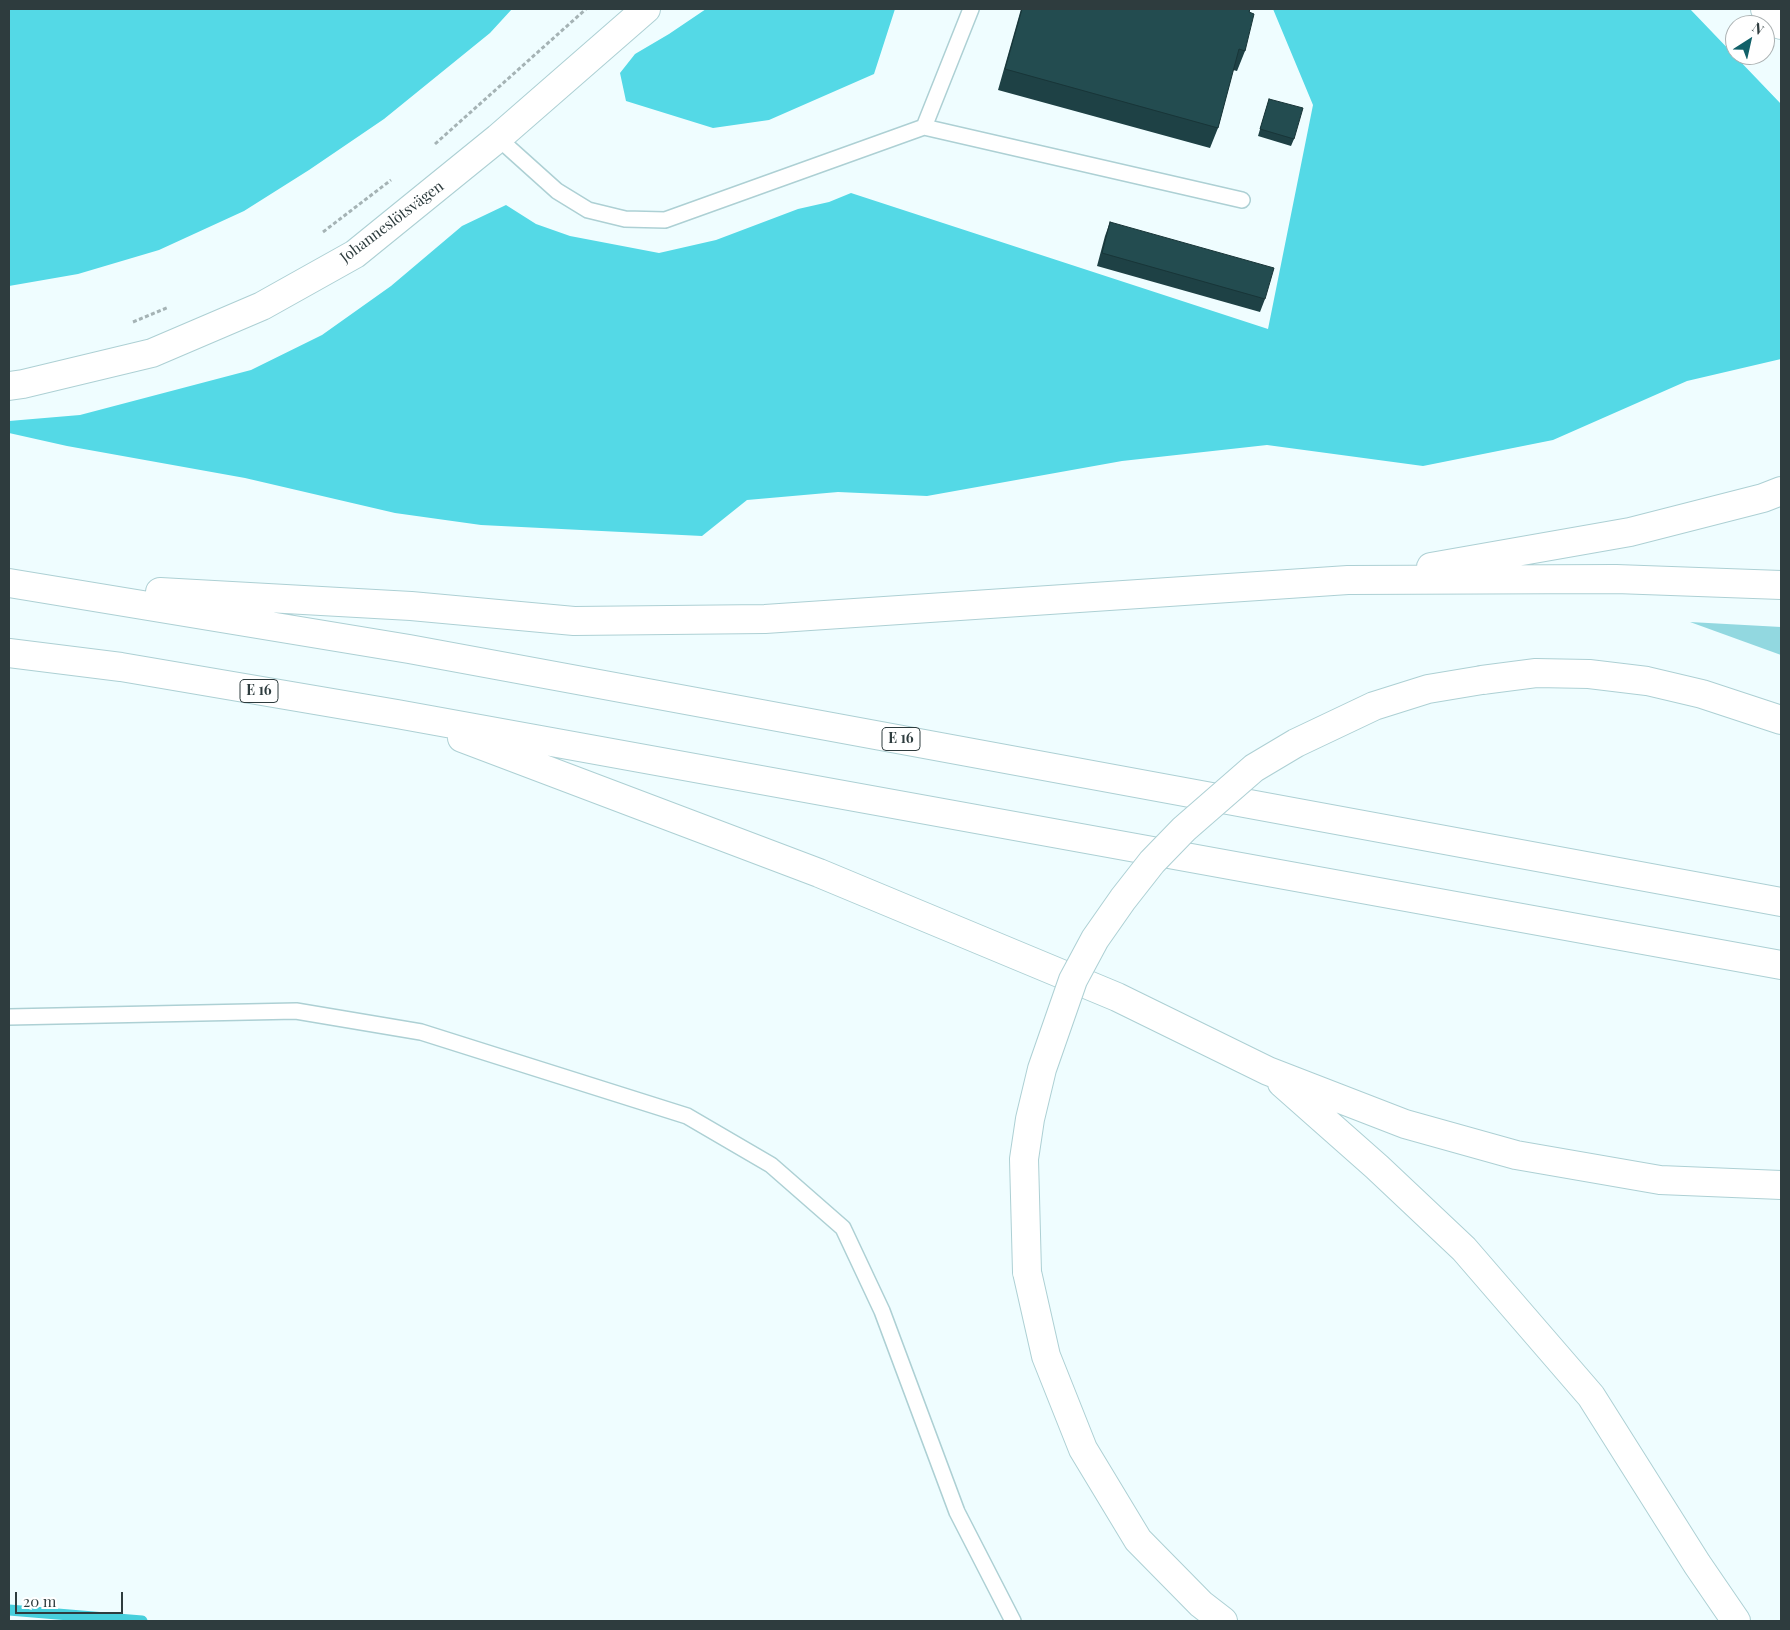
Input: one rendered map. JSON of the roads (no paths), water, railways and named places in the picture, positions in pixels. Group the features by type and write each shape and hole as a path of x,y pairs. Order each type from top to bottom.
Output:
{"main road":[{"name":"Johanneslötsvägen","path":"9,386 152,353 262,306 355,254 498,138 646,9"},
{"path":"1765,9 1781,26"},
{"path":"1348,580 1630,532 1763,498 1781,491"},
{"path":"14,583 411,606 574,621 765,619 1348,580 1616,579 1781,585"},
{"name":"E 16","path":"14,583 409,648 1781,902"},
{"name":"E 16","path":"9,653 121,668 398,714 1781,965"},
{"path":"1223,1621 1201,1604 1138,1540 1084,1449 1046,1356 1026,1272 1024,1159 1030,1119 1042,1069 1073,980 1095,940 1123,898 1152,862 1184,829 1254,768 1326,727 1374,706 1428,689 1482,680 1545,673 1589,674 1647,681 1702,694 1781,720"},
{"path":"398,714 819,873 1117,997 1268,1070 1405,1124 1516,1155 1660,1180 1781,1185"},
{"path":"1268,1070 1377,1167 1464,1249 1591,1396 1697,1564 1736,1621"}],"lane":[{"path":"924,127 971,9"},
{"path":"498,138 556,191 588,210 625,219 665,220 924,127 1242,200"},
{"path":"9,1017 296,1011 420,1032 686,1116 771,1165 843,1228 882,1311 957,1512 1013,1621"}],"waterway":[{"path":"9,1610 142,1621"}]}
